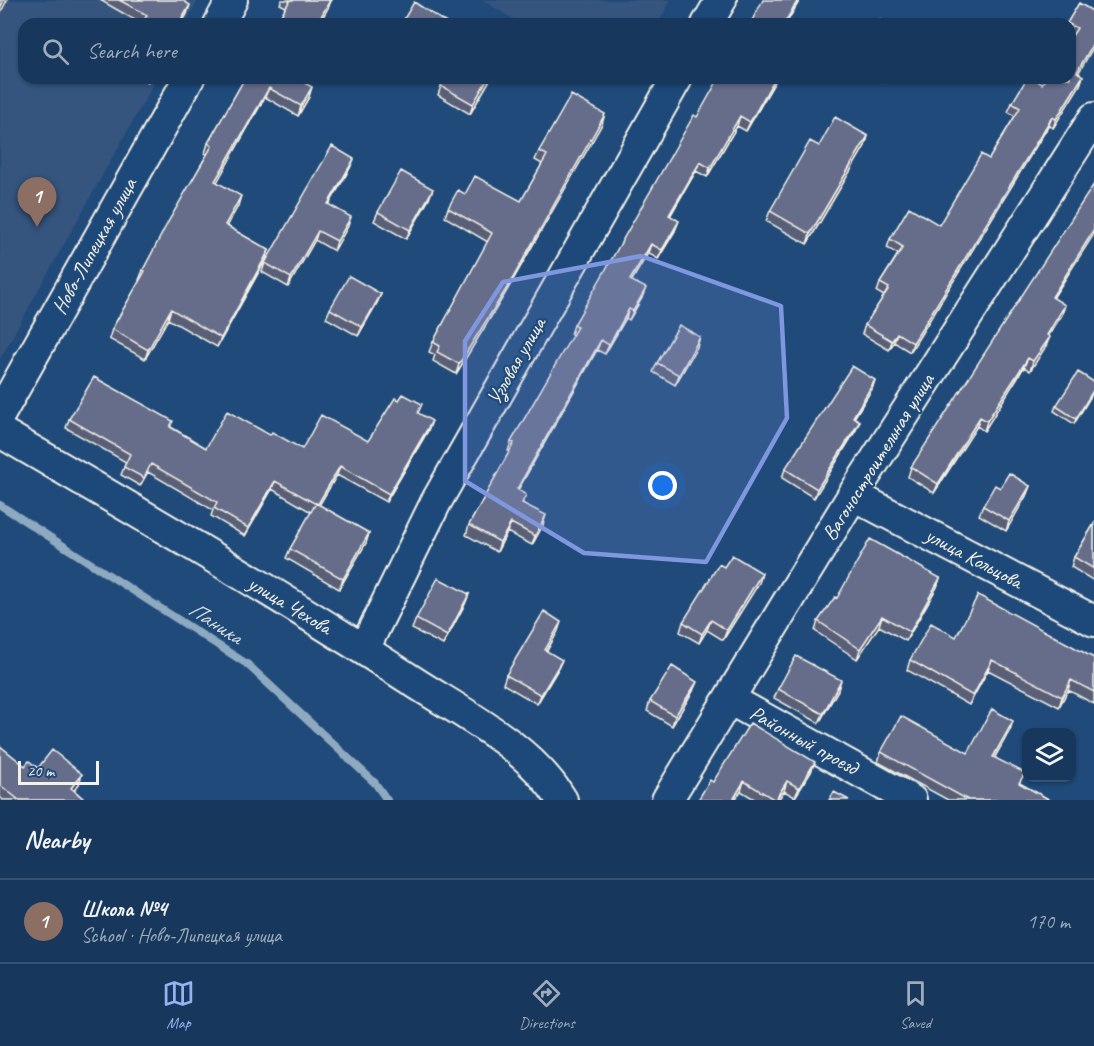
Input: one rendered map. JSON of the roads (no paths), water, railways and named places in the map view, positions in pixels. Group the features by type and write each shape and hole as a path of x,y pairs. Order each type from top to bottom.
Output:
{"street":[{"path":"222,18 232,0"},
{"path":"710,18 721,0"},
{"name":"Ново-Липецкая улица","path":"0,414 186,84"},
{"name":"Узловая улица","path":"364,649 436,502 674,84"},
{"name":"Вагоностроительная улица","path":"667,800 853,495 1094,118"},
{"name":"улица Чехова","path":"0,432 364,649 509,744 551,782 562,800"},
{"name":"улица Кольцова","path":"853,495 1094,621"},
{"name":"Районный проезд","path":"729,699 911,800"}],"waterway":[{"name":"Паника","path":"0,505 247,664 375,783 387,800"}],"place":[{"name":"Школа №4","path":"37,227"}]}
